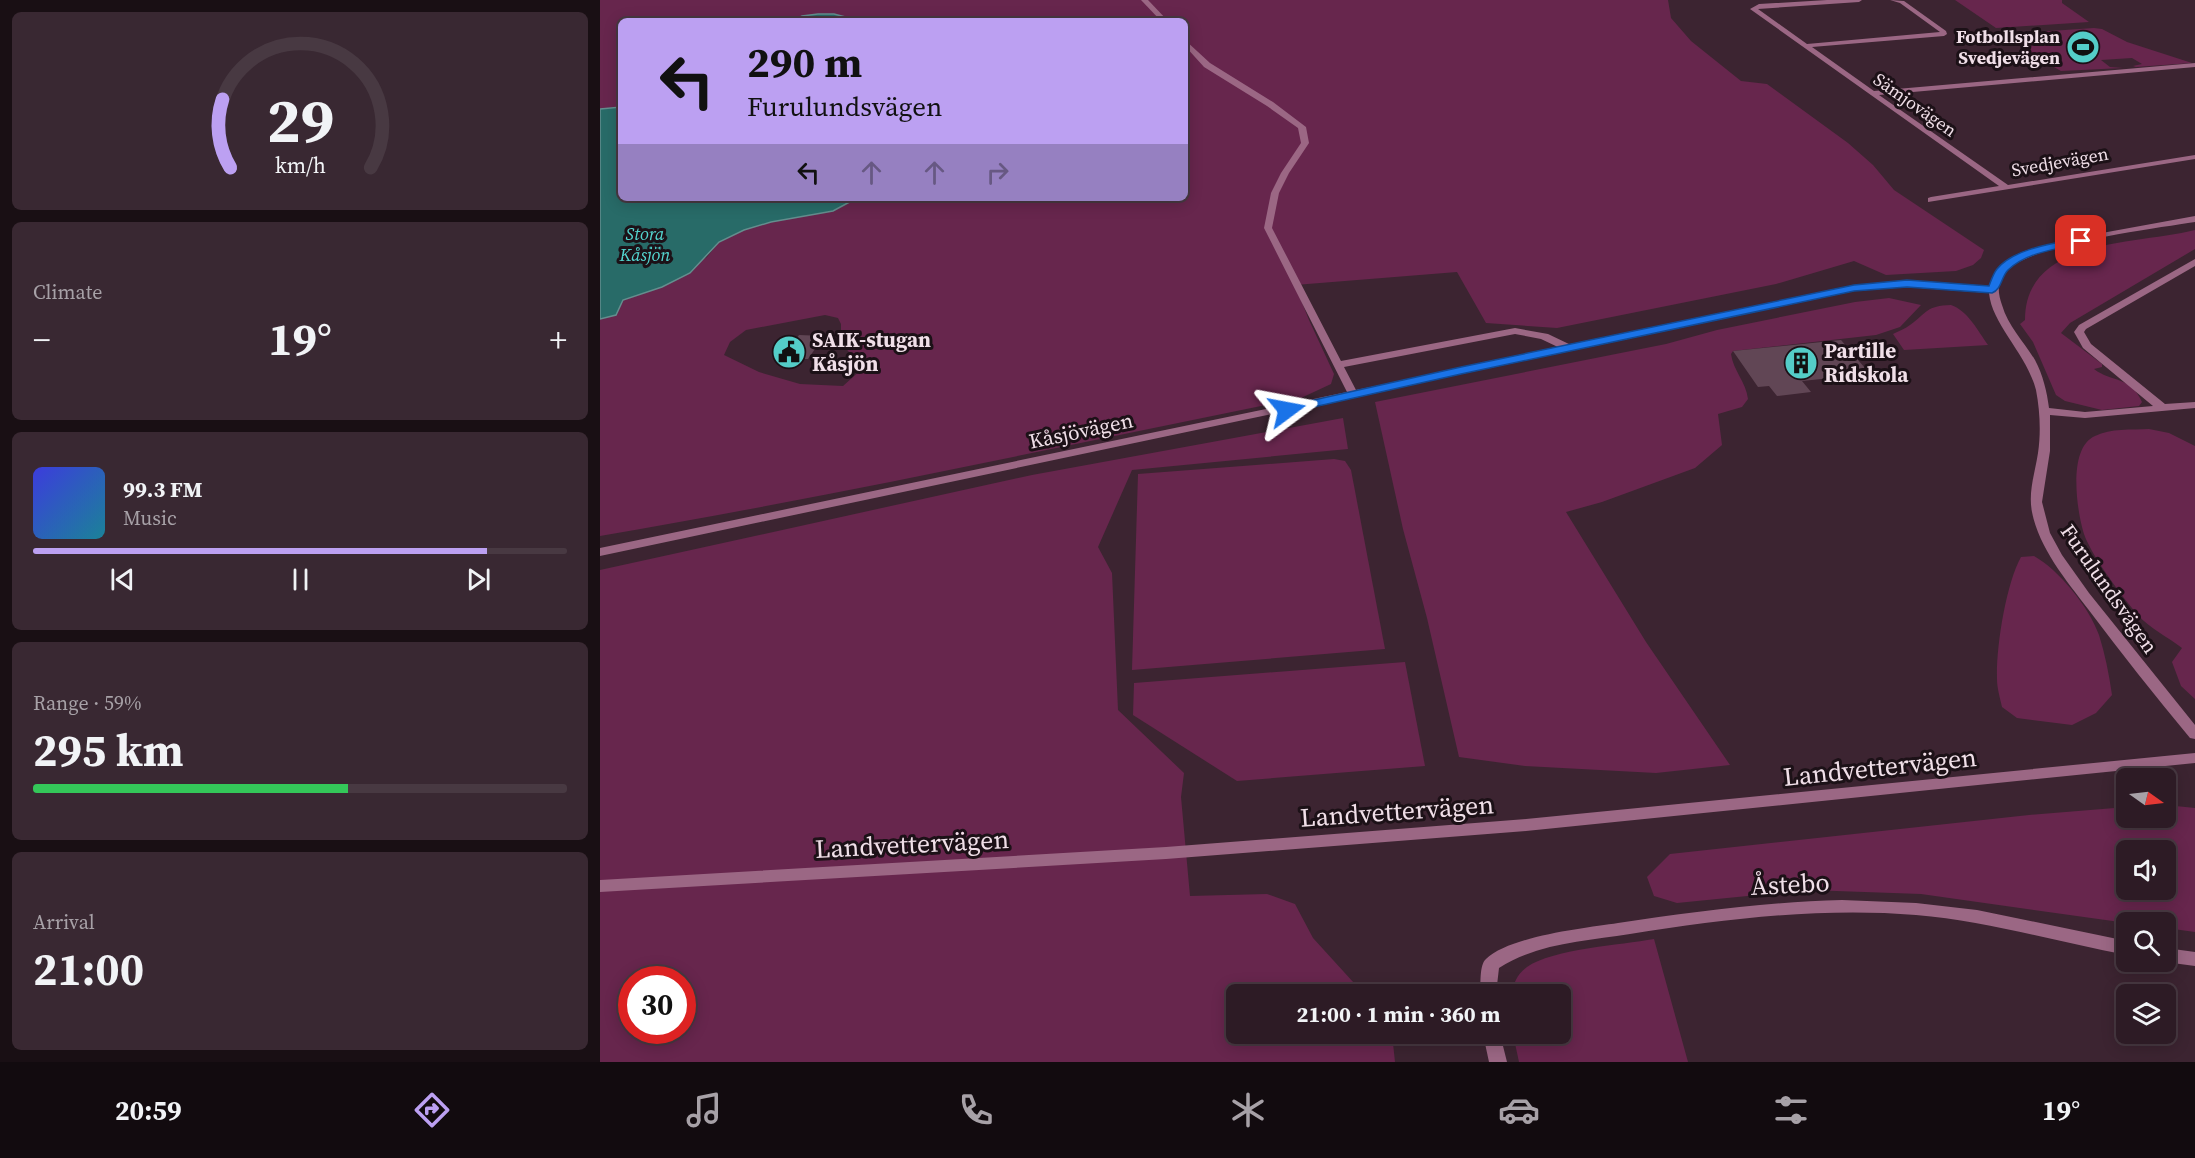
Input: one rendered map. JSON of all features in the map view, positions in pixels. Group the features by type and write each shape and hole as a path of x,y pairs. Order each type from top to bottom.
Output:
{"street":[{"path":"1144,0 1162,18"},
{"name":"Sämjovägen","path":"1859,0 1754,8 1754,11 2007,188"},
{"name":"Sämjovägen","path":"1804,46 1944,34 1943,31 1902,3 1893,0"},
{"path":"1188,45 1207,65 1302,127 1305,143 1275,191 1268,207 1268,228 1353,394"},
{"path":"1872,93 2195,64"},
{"name":"Svedjevägen","path":"1931,200 2195,157"},
{"path":"1992,290 2001,271 2014,260 2043,248 2195,219"},
{"path":"2163,408 2086,346 2079,332 2082,327 2195,262"},
{"name":"Kåsjövägen","path":"600,552 1854,288 1907,284 1992,290"},
{"name":"Furulundsvägen","path":"1992,290 1995,305 2024,347 2035,371 2045,411 2044,452 2036,499 2038,513 2047,538 2063,565 2122,647 2195,734"},
{"path":"1338,365 1515,331 1544,336 1569,348"},
{"path":"2045,411 2085,415 2195,405"},
{"name":"Landvettervägen","path":"600,886 1166,853 1538,825 2195,758"},
{"name":"Åstebo","path":"1489,984 1491,964 1504,954 1527,947 1581,935 1713,914 1806,906 1872,907 1957,915 2035,927 2116,945"},
{"path":"2176,956 2195,959"},
{"path":"1494,1044 1498,1062"}],"shaded area":[{"path":"600,0 1668,0 1671,18 1691,41 1741,81 1767,84 1848,143 1873,165 1894,190 1984,250 1981,258 1973,265 1956,271 1886,275 1854,261 1776,284 1557,328 1486,323 1457,272 1295,285 1334,374 1331,384 1301,398 863,487 600,536 600,319 616,315 622,300 662,287 707,257 719,242 744,230 771,222 833,211 851,201 1188,201 1188,18 849,18 826,15 800,18 618,18 618,107 600,109","holes":["825,315 838,318 841,324 841,343 863,368 843,386 800,384 759,372 724,355 730,342 746,330"]},
{"path":"1955,0 2062,0 2062,3 2089,22 1996,28"},
{"path":"2102,29 2127,42 2192,63 2136,67 2133,66 2142,64 2132,58 2101,60 2110,67 2123,68 2061,71 2027,52 2008,34"},
{"path":"2195,230 2195,249 2070,323 2061,333 2102,364 2102,367 2094,369 2132,387 2142,402 2139,406 2102,410 2065,401 2056,395 2033,342 2020,324 2025,320 2030,293 2043,273 2063,259 2088,250"},
{"path":"1889,298 1921,305 1900,327 1876,335 1733,351 1732,360 1748,399 1742,407 1718,414 1722,445 1695,468 1602,502 1566,512 1646,642 1730,765 1656,773 1525,766 1459,757 1427,618 1403,529 1375,402 1666,344 1717,330 1855,302"},
{"path":"1951,305 1968,317 1988,345 1904,350 1893,334 1932,308"},
{"path":"1343,418 1348,449 1132,470 1098,547 1112,573 1118,710 1184,773 1181,797 1190,896 1267,894 1295,904 1313,938 1355,984 1226,984 1226,1044 1393,1044 1395,1062 600,1062 600,570 1032,475"},
{"path":"2149,429 2169,433 2195,446 2195,699 2181,686 2172,662 2182,648 2148,624 2124,598 2088,543 2079,511 2077,466 2080,453 2086,443 2095,436 2108,432"},
{"path":"1334,459 1345,461 1351,470 1385,649 1132,670 1138,474"},
{"path":"2034,556 2053,570 2081,601 2099,635 2105,657 2112,695 2096,713 2072,725 2017,718 2002,707 1997,679 2003,616 2011,583 2021,557"},
{"path":"1405,662 1425,766 1237,781 1133,715 1134,683"},
{"path":"2176,806 2195,808 2195,932 2176,929 2176,912 2116,912 2116,921 1921,894 1808,890 1677,903 1654,896 1647,877 1670,854 2029,815 2116,808 2116,828 2176,828"},
{"path":"1654,939 1688,1062 1519,1062 1515,1044 1571,1044 1571,984 1514,984 1516,979 1527,967 1538,961 1588,948"}],"water":[{"path":"834,14 849,18 798,18"},
{"name":"Stora Kåsjön","path":"618,107 618,201 851,201 833,211 771,222 744,230 719,242 690,273 662,287 623,300 616,315 600,319 600,109"}],"building":[{"path":"799,335 824,336 808,359 782,359"},
{"name":"Partille Ridskola","path":"1841,340 1870,374 1802,381 1811,392 1777,396 1769,386 1758,387 1733,351"}],"place":[{"name":"Fotbollsplan Svedjevägen","path":"2083,47"},
{"name":"SAIK-stugan Kåsjön","path":"789,352"},
{"name":"Partille Ridskola","path":"1801,363"}],"route":[{"path":"1287,410 1461,370 1854,288 1907,284 1992,290 2001,271 2014,260 2043,248 2081,241"}]}
